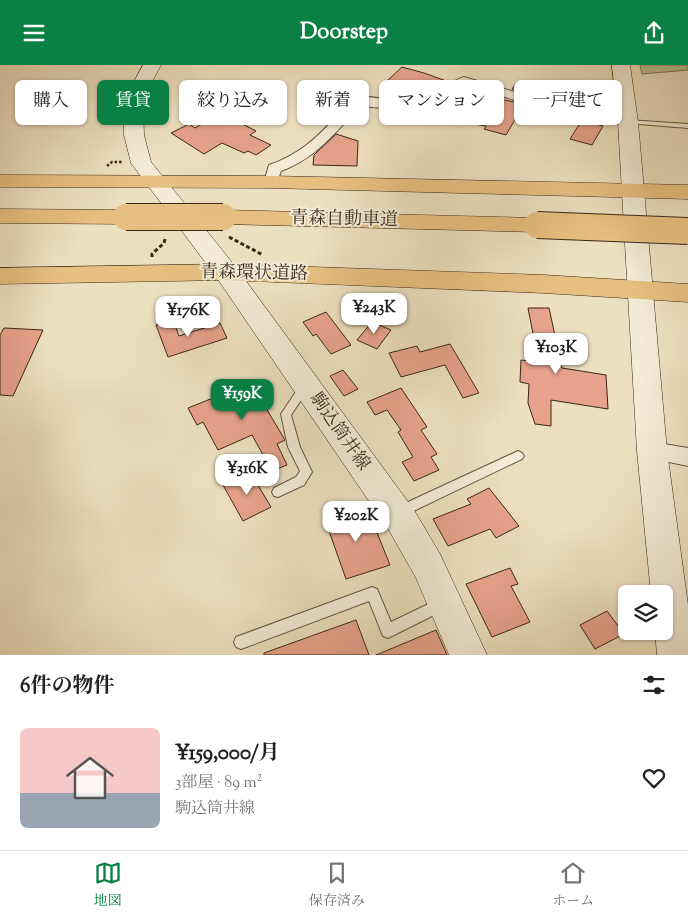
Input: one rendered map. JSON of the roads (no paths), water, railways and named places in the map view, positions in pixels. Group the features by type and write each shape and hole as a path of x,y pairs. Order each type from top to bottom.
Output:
{"highway":[{"path":"0,181 271,182 633,190 688,193"},
{"name":"青森自動車道","path":"0,216 223,217 688,231"},
{"name":"青森環状道路","path":"0,276 226,272 638,289 688,293"}],"main road":[{"name":"駒込筒井線","path":"152,65 135,100 131,123 141,163 153,181 226,272 396,513 428,566 468,655"},
{"path":"621,70 628,122 638,289 652,451 676,655"}],"street":[{"path":"271,182 274,168 291,163 312,150 356,102 367,101 415,108 439,100 464,81 522,98 628,122"},
{"path":"652,451 688,457"}],"lane":[{"path":"628,122 688,126"},
{"path":"278,492 300,481 306,472 294,447 286,413 306,385"},
{"path":"396,513 518,456"},
{"path":"241,642 372,593 388,631 444,602"}]}
